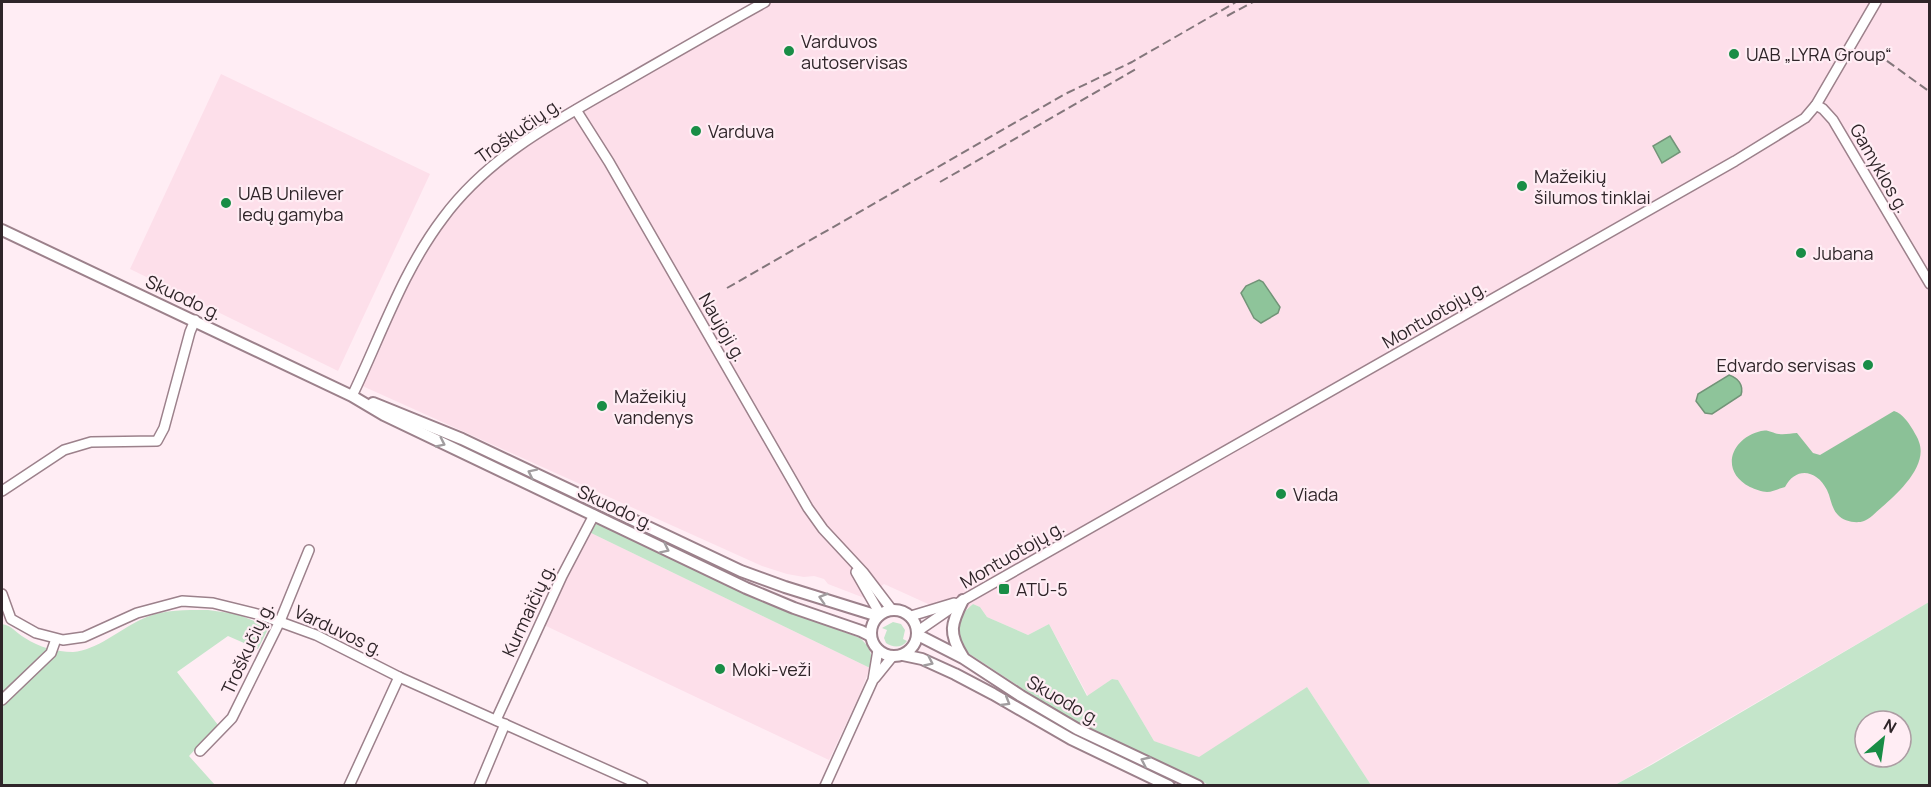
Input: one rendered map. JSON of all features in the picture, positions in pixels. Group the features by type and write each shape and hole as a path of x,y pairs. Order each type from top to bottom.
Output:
{"main road":[{"name":"Skuodo g.","path":"2,230 352,396 462,439 741,571 785,587 879,615"},
{"name":"Skuodo g.","path":"352,396 384,416 767,597 871,636"},
{"path":"961,601 954,618 952,632 963,658"},
{"path":"892,610 902,611 911,616 918,633 915,645 897,656 878,650 871,636 872,627 879,615 892,610"},
{"name":"Skuodo g.","path":"918,633 963,658 1077,729 1198,786"},
{"name":"Skuodo g.","path":"897,656 922,659 955,674 1071,740 1169,786"}],"street":[{"name":"Troškučių g.","path":"352,396 404,281 421,250 448,211 474,181 543,129 765,2"},
{"name":"Montuotojų g.","path":"918,633 961,601 1735,161 1805,118 1816,105 1876,2"},
{"name":"Gamyklos g.","path":"1816,105 1833,120 1929,284"},
{"name":"Naujoji g.","path":"576,110 609,162 808,508 892,610"},
{"path":"2,491 64,450 91,442 157,441 164,428 195,320"},
{"name":"Kurmaičių g.","path":"479,786 500,722 562,576 594,515"},
{"name":"Troškučių g.","path":"200,751 232,718 280,621 309,550"},
{"name":"Naujoji g.","path":"847,556 873,599 879,615"},
{"name":"Varduvos g.","path":"2,594 11,619 36,633 56,639 84,637 137,613 182,601 213,603 280,621 316,635 399,677 643,786"},
{"name":"Montuotojų g.","path":"911,616 961,601"},
{"path":"2,699 51,653 56,639"},
{"path":"825,786 873,680 878,650"},
{"path":"873,680 897,656"},
{"path":"350,786 399,677"}],"shaded area":[{"path":"765,2 1929,2 1929,602 1615,785 1371,785 1307,687 1199,758 1154,741 1118,680 1112,679 1088,696 1049,624 1028,635 987,617 980,607 973,604 959,618 884,584 867,599 828,584 824,579 787,574 762,566 358,384 404,281 442,219 495,163"},
{"path":"221,74 430,174 338,371 130,269"},
{"path":"1670,136 1680,152 1662,163 1653,146"},
{"path":"1259,280 1263,282 1280,307 1278,313 1261,323 1254,318 1241,293 1246,286"},
{"path":"1729,375 1740,382 1741,395 1712,414 1705,413 1696,401 1698,394"},
{"path":"1894,411 1905,419 1917,438 1921,451 1919,460 1903,487 1864,521 1854,522 1840,517 1823,483 1812,475 1800,473 1785,487 1767,492 1750,487 1734,472 1732,464 1736,448 1742,440 1751,435 1763,431 1777,434 1797,433 1813,453 1820,455"},
{"path":"595,524 604,525 773,606 860,638 870,652 872,660 870,668 589,532"},
{"path":"589,532 870,668 829,760 544,625"},
{"path":"1929,602 1929,785 1615,785 1653,764"},
{"path":"973,604 980,607 987,617 1028,635 1049,624 1087,696 1112,679 1118,680 1154,741 1199,757 1307,687 1371,785 1209,785 1070,720 968,653 959,640 957,627 967,609"},
{"path":"208,610 237,614 269,627 258,649 228,636 177,672 218,725 189,756 215,785 2,786 2,624 42,646 73,652 91,648 148,616 174,611"},
{"path":"893,622 901,624 905,630 903,639 907,641 900,646 889,645 884,638 887,630 882,628"}],"railway":[{"path":"727,288 1065,94 1132,62 1236,2"},
{"path":"1227,16 1253,2"},
{"path":"1876,53 1930,92"},
{"path":"940,182 1136,69"}],"place":[{"name":"Varduvos autoservisas","path":"789,51"},
{"name":"UAB „LYRA Group“","path":"1734,54"},
{"name":"Varduva","path":"696,131"},
{"name":"Mažeikių šilumos tinklai","path":"1522,186"},
{"name":"UAB Unilever ledų gamyba","path":"226,203"},
{"name":"Jubana","path":"1801,253"},
{"name":"Edvardo servisas","path":"1868,365"},
{"name":"Mažeikių vandenys","path":"602,406"},
{"name":"Viada","path":"1281,494"},
{"name":"ATŪ-5","path":"1004,589"},
{"name":"Moki-veži","path":"720,669"}]}
